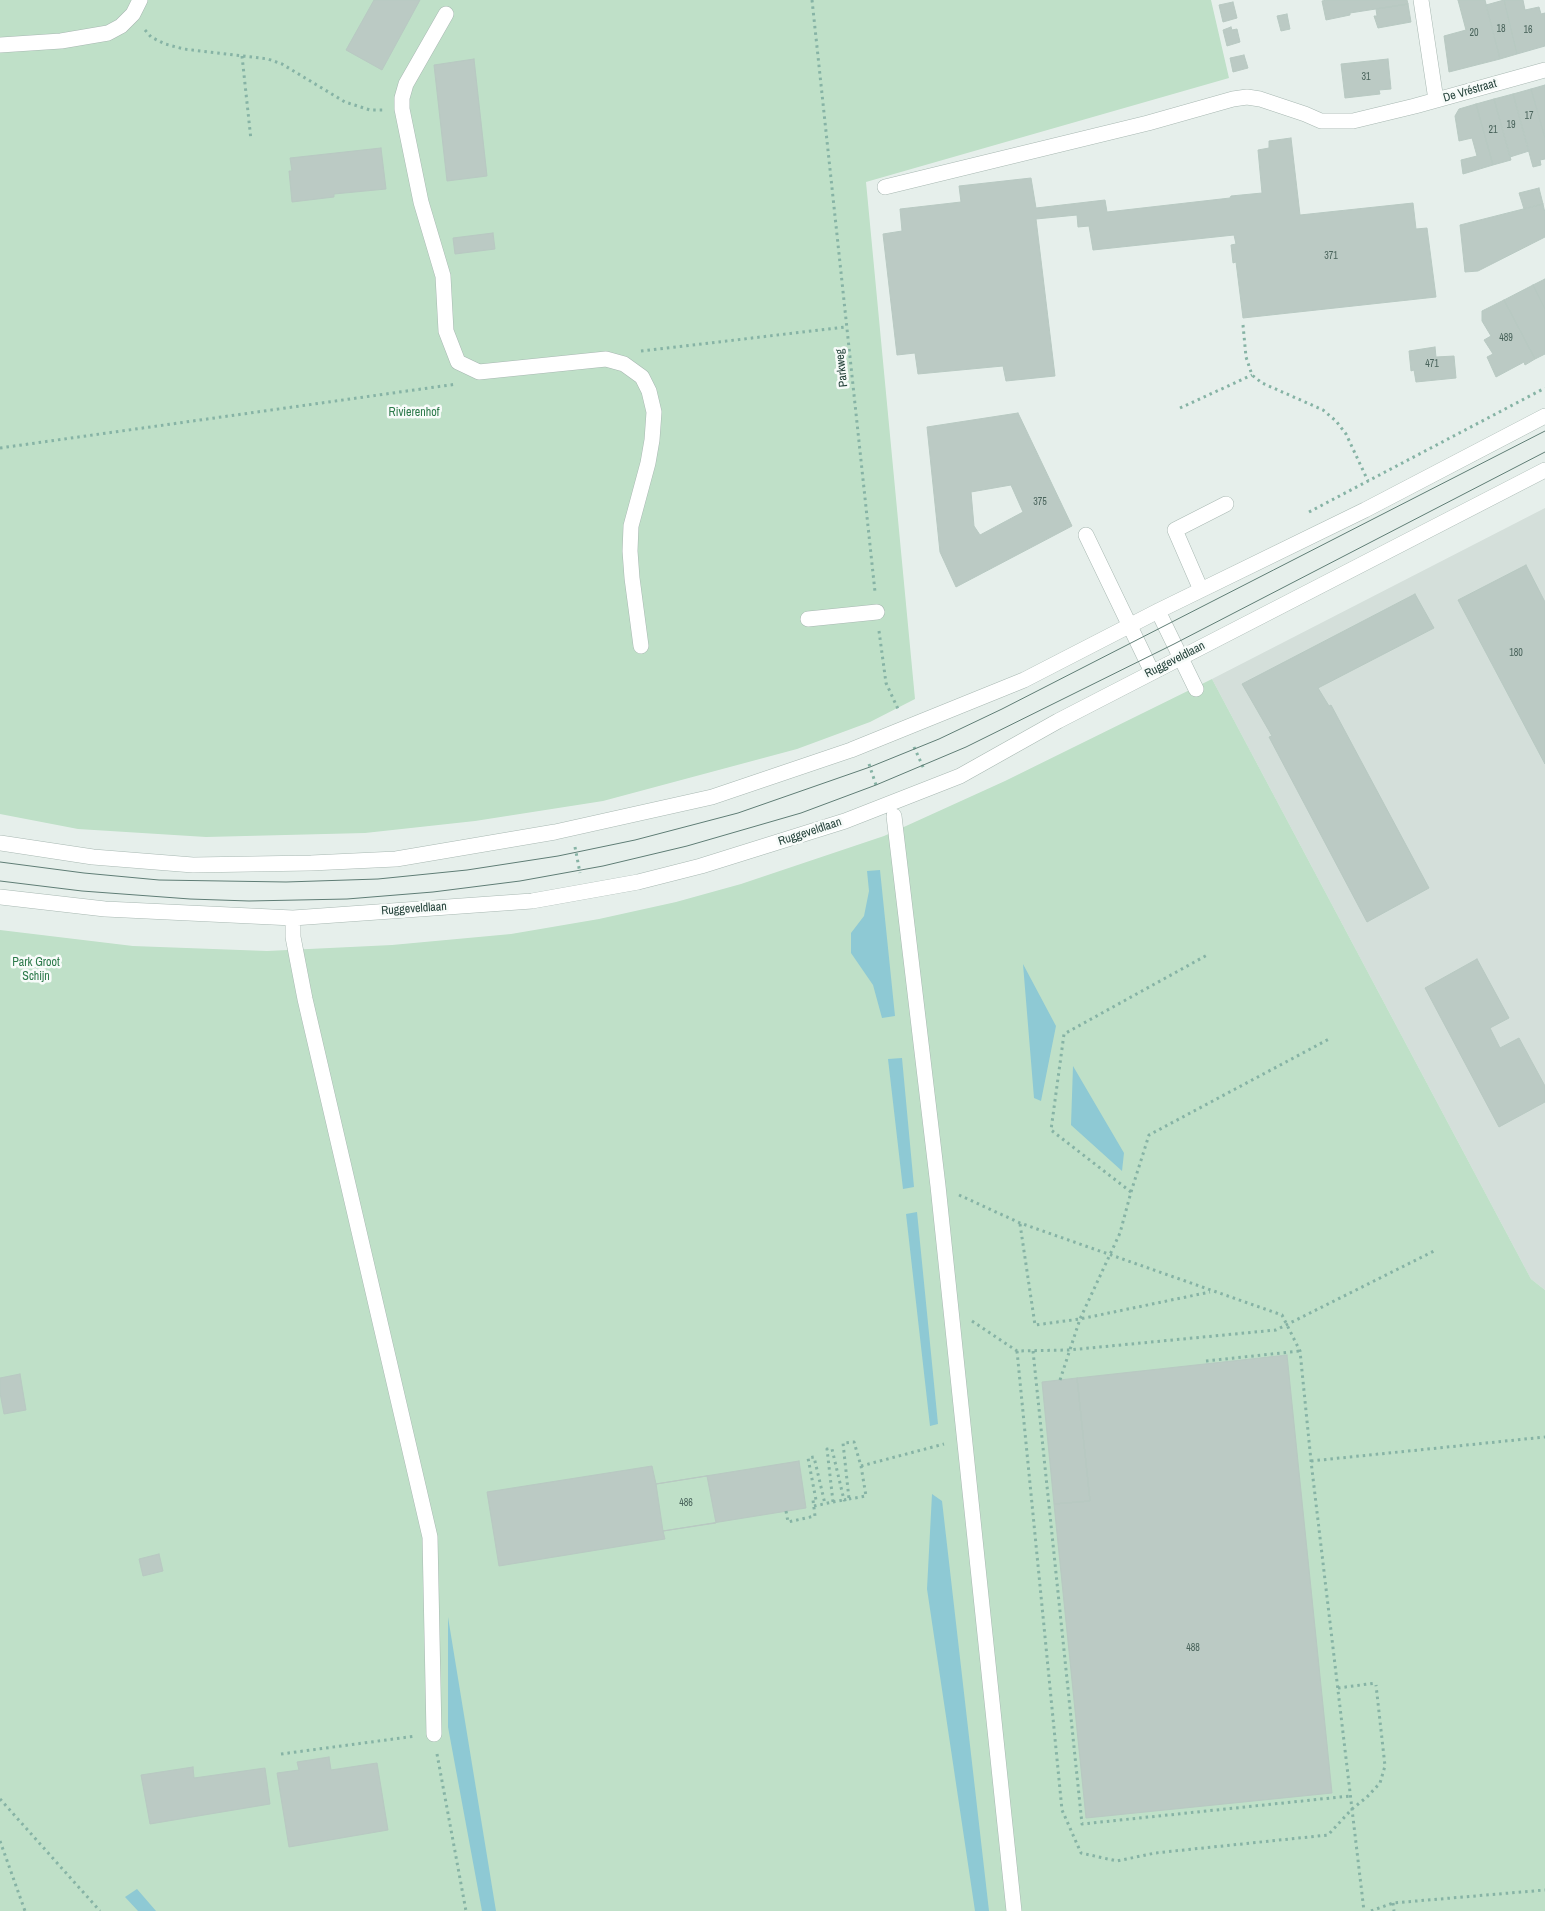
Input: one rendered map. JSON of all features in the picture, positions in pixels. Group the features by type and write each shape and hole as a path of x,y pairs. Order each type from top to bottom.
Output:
{"street":[{"path":"0,45 61,41 108,33 121,26 133,14 140,0"},
{"name":"De Vréstraat","path":"1421,0 1436,100 1545,70"},
{"path":"446,14 406,84 402,98 402,109 421,202 443,276 446,331 458,362 479,372 606,359 624,364 642,377 649,391 654,412 648,464 631,526 631,569 641,646"},
{"path":"885,187 1148,123 1233,99 1247,97 1260,99 1321,121 1352,121 1436,100"},
{"path":"0,843 93,857 193,865 311,864 396,860 556,832 712,797 851,750 1024,680 1158,610 1365,510 1545,416"},
{"name":"Ruggeveldlaan","path":"0,897 105,909 293,918 532,901 600,890 701,866 797,837 960,776 1058,721 1180,657 1545,470"},
{"path":"1201,590 1175,530 1226,504"},
{"path":"1086,535 1152,672"},
{"path":"1158,610 1196,689"},
{"path":"808,619 877,612"},
{"path":"894,816 938,1186 1014,1911"},
{"path":"293,918 293,937 305,1000 430,1537 434,1734"}],"path":[{"name":"Parkweg","path":"812,0 886,683 932,787"},
{"path":"133,14 146,32 165,44 184,49 268,60 282,64 345,102 370,110 402,109"},
{"path":"242,56 251,140"},
{"path":"1243,325 1246,356 1252,375 1262,383 1323,410 1336,421 1346,434 1368,481"},
{"path":"624,364 637,351 846,327"},
{"path":"0,448 462,383 479,372"},
{"path":"1180,408 1252,375"},
{"path":"1306,514 1545,388"},
{"path":"851,750 854,762 866,757 879,795"},
{"path":"556,832 558,844 573,842 582,878 597,877 600,890"},
{"path":"1131,1192 1050,1130 1064,1034 1209,954"},
{"path":"1060,1380 1080,1319 1120,1233 1149,1135 1328,1039"},
{"path":"938,1186 1020,1223 1282,1316 1300,1351 1311,1461 1364,1911"},
{"path":"1020,1223 1035,1325 1080,1319 1211,1292"},
{"path":"951,1306 1017,1351 1069,1350 1276,1330 1436,1250"},
{"path":"1017,1351 1062,1810 1081,1853 1117,1861 1155,1853 1328,1835 1380,1783 1385,1766 1376,1684 1338,1688"},
{"path":"1034,1351 1082,1824 1350,1796"},
{"path":"1206,1361 1300,1351"},
{"path":"1311,1461 1545,1437"},
{"path":"861,1466 964,1439"},
{"path":"814,1506 866,1496 861,1466 854,1442 843,1443 849,1499"},
{"path":"833,1502 827,1449 832,1448 844,1500"},
{"path":"786,1511 788,1522 815,1516 813,1500 816,1500 808,1458 814,1457 825,1504"},
{"path":"281,1754 434,1734 466,1911"},
{"path":"0,1799 100,1911"},
{"path":"0,1841 25,1911"},
{"path":"1371,1911 1393,1903 1545,1890"},
{"path":"1393,1903 1394,1911"}],"shaded area":[{"path":"1545,508 1545,1290 1531,1279 1212,679"}],"green space":[{"name":"Rivierenhof","path":"0,0 1211,0 1229,78 866,182 915,699 870,722 797,749 603,801 475,821 365,833 206,837 78,829 0,814"},
{"name":"Park Groot Schijn","path":"1212,679 1531,1279 1545,1290 1545,1911 0,1911 0,930 133,946 267,951 392,945 511,934 599,919 676,902 741,884 884,836 1005,781"}],"water":[{"path":"880,870 895,1016 882,1018 873,985 851,953 851,933 864,916 869,891 867,871"},
{"path":"1023,964 1056,1026 1041,1101 1034,1098"},
{"path":"902,1058 914,1187 903,1189 888,1059"},
{"path":"1073,1066 1124,1153 1122,1171 1071,1125"},
{"path":"917,1212 938,1424 930,1426 906,1214"},
{"path":"932,1494 942,1501 989,1911 975,1911 927,1589"},
{"path":"448,1617 496,1911 482,1911 448,1727"},
{"path":"137,1889 156,1911 138,1911 125,1897"}],"building":[{"path":"374,0 420,0 382,70 346,50"},
{"path":"1407,0 1408,4 1350,13 1350,15 1326,20 1322,1"},
{"path":"1458,0 1485,0 1500,59 1449,72 1444,36 1466,30"},
{"path":"1504,0 1523,0 1525,10 1539,7 1541,14 1545,13 1545,46 1517,54"},
{"path":"1504,0 1517,54 1500,59 1486,5"},
{"path":"1233,2 1237,18 1223,22 1219,5"},
{"path":"1408,4 1411,22 1378,28 1374,16 1377,16 1376,9"},
{"path":"1287,14 1290,29 1281,31 1277,16"},
{"path":"1231,27 1232,30 1237,29 1240,42 1227,46 1223,30"},
{"path":"1244,55 1248,68 1233,72 1230,58"},
{"path":"474,59 487,176 447,181 434,65"},
{"path":"1388,59 1391,89 1379,90 1380,94 1345,98 1341,64"},
{"path":"1545,85 1545,138 1531,89"},
{"path":"1531,89 1545,138 1545,159 1540,160 1541,165 1533,167 1513,94"},
{"path":"1513,94 1529,151 1510,157 1494,99"},
{"path":"1494,99 1511,160 1493,165 1476,104"},
{"path":"1476,104 1493,165 1463,174 1461,160 1477,156 1472,138 1459,141 1455,116 1459,109"},
{"path":"1291,138 1300,215 1413,203 1416,229 1427,228 1436,297 1243,318 1236,262 1233,263 1231,245 1236,244 1234,235 1093,250 1089,226 1078,227 1077,215 1036,219 1055,376 1006,381 1003,366 918,374 915,353 897,355 883,234 902,231 900,209 961,202 959,186 1031,178 1036,208 1105,200 1107,212 1262,193 1258,150 1269,148 1269,141"},
{"path":"381,148 386,189 334,194 334,197 292,202 289,171 292,171 290,158"},
{"path":"1539,188 1543,204 1524,209 1519,193"},
{"path":"1543,204 1545,237 1478,271 1465,272 1460,225"},
{"path":"493,233 495,249 455,254 453,238"},
{"path":"1545,279 1545,309 1533,285"},
{"path":"1533,285 1545,309 1545,354 1535,359 1504,300"},
{"path":"1504,300 1535,359 1525,365 1524,362 1496,377 1487,357 1493,354 1484,340 1491,336 1482,321 1482,311"},
{"path":"1435,347 1436,357 1454,356 1456,378 1416,382 1414,370 1411,371 1409,351"},
{"path":"1018,413 1072,526 956,587 940,552 927,427","holes":["1011,485 1023,512 980,535 974,526 971,492"]},
{"path":"1526,565 1545,602 1545,764 1458,600"},
{"path":"1415,594 1434,628 1318,688 1329,706 1331,705 1429,888 1367,922 1269,737 1272,736 1242,684"},
{"path":"1477,959 1509,1018 1490,1028 1500,1048 1519,1038 1545,1086 1545,1102 1499,1127 1425,988"},
{"path":"1287,1355 1332,1793 1086,1818 1054,1504 1090,1501 1077,1378"},
{"path":"20,1374 26,1410 4,1414 0,1393 0,1378"},
{"path":"1077,1378 1090,1501 1054,1504 1042,1382"},
{"path":"799,1461 806,1508 663,1531 665,1539 499,1566 487,1492 652,1466 656,1484"},
{"path":"707,1476 716,1523 663,1531 656,1484"},
{"path":"159,1554 163,1571 143,1576 139,1559"},
{"path":"329,1757 331,1770 377,1763 388,1830 289,1847 277,1773 299,1770 297,1762"},
{"path":"193,1767 194,1778 265,1768 270,1804 150,1824 141,1775"}],"tram line":[{"path":"0,862 159,880 286,882 378,879 467,870 558,856 635,840 738,813 870,767 939,739 1002,709 1545,431"},
{"path":"0,881 82,891 190,899 249,901 347,899 433,892 520,881 603,866 687,846 801,813 876,785 966,747 1174,644 1545,452"}]}
